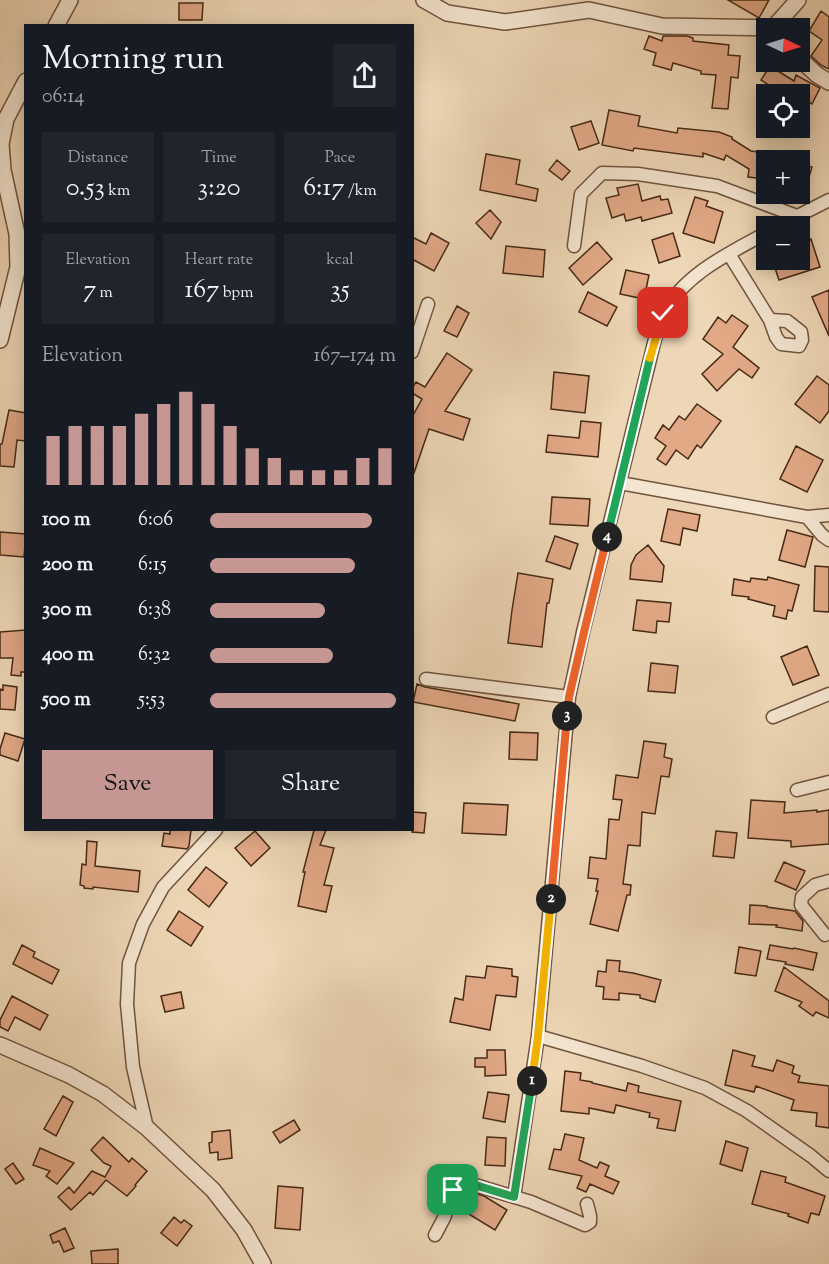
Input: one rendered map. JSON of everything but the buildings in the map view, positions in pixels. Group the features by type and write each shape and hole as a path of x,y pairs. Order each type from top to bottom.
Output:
{"street":[{"path":"57,24 70,0"},
{"path":"424,0 447,13 505,22 589,10 662,26 756,28"},
{"path":"782,18 798,0"},
{"path":"810,68 829,82"},
{"path":"0,340 18,267 17,234 3,170 1,144 6,119 24,85"},
{"path":"574,246 581,194 602,172 638,174 717,186 797,216 829,200"},
{"path":"514,1197 538,1036 569,697 655,339 663,313 678,292 697,275 756,239"},
{"path":"729,254 770,320"},
{"path":"414,346 428,304"},
{"path":"620,483 807,517 829,515"},
{"path":"807,517 829,540"},
{"path":"426,679 569,697"},
{"path":"773,717 829,694"},
{"path":"797,790 829,782"},
{"path":"147,1128 133,1066 127,1004 129,963 143,924 163,887 215,831"},
{"path":"825,935 801,905 802,897 815,885 829,881"},
{"path":"538,1036 642,1066 705,1088 747,1111 829,1171"},
{"path":"0,1045 69,1075 103,1095 147,1128 213,1190 244,1230 263,1264"},
{"path":"435,1235 444,1218 453,1190 462,1181 531,1202 585,1225 590,1222 587,1204"}],"route":[{"path":"453,1190 462,1181 514,1197 538,1036 569,697 663,313"}]}
